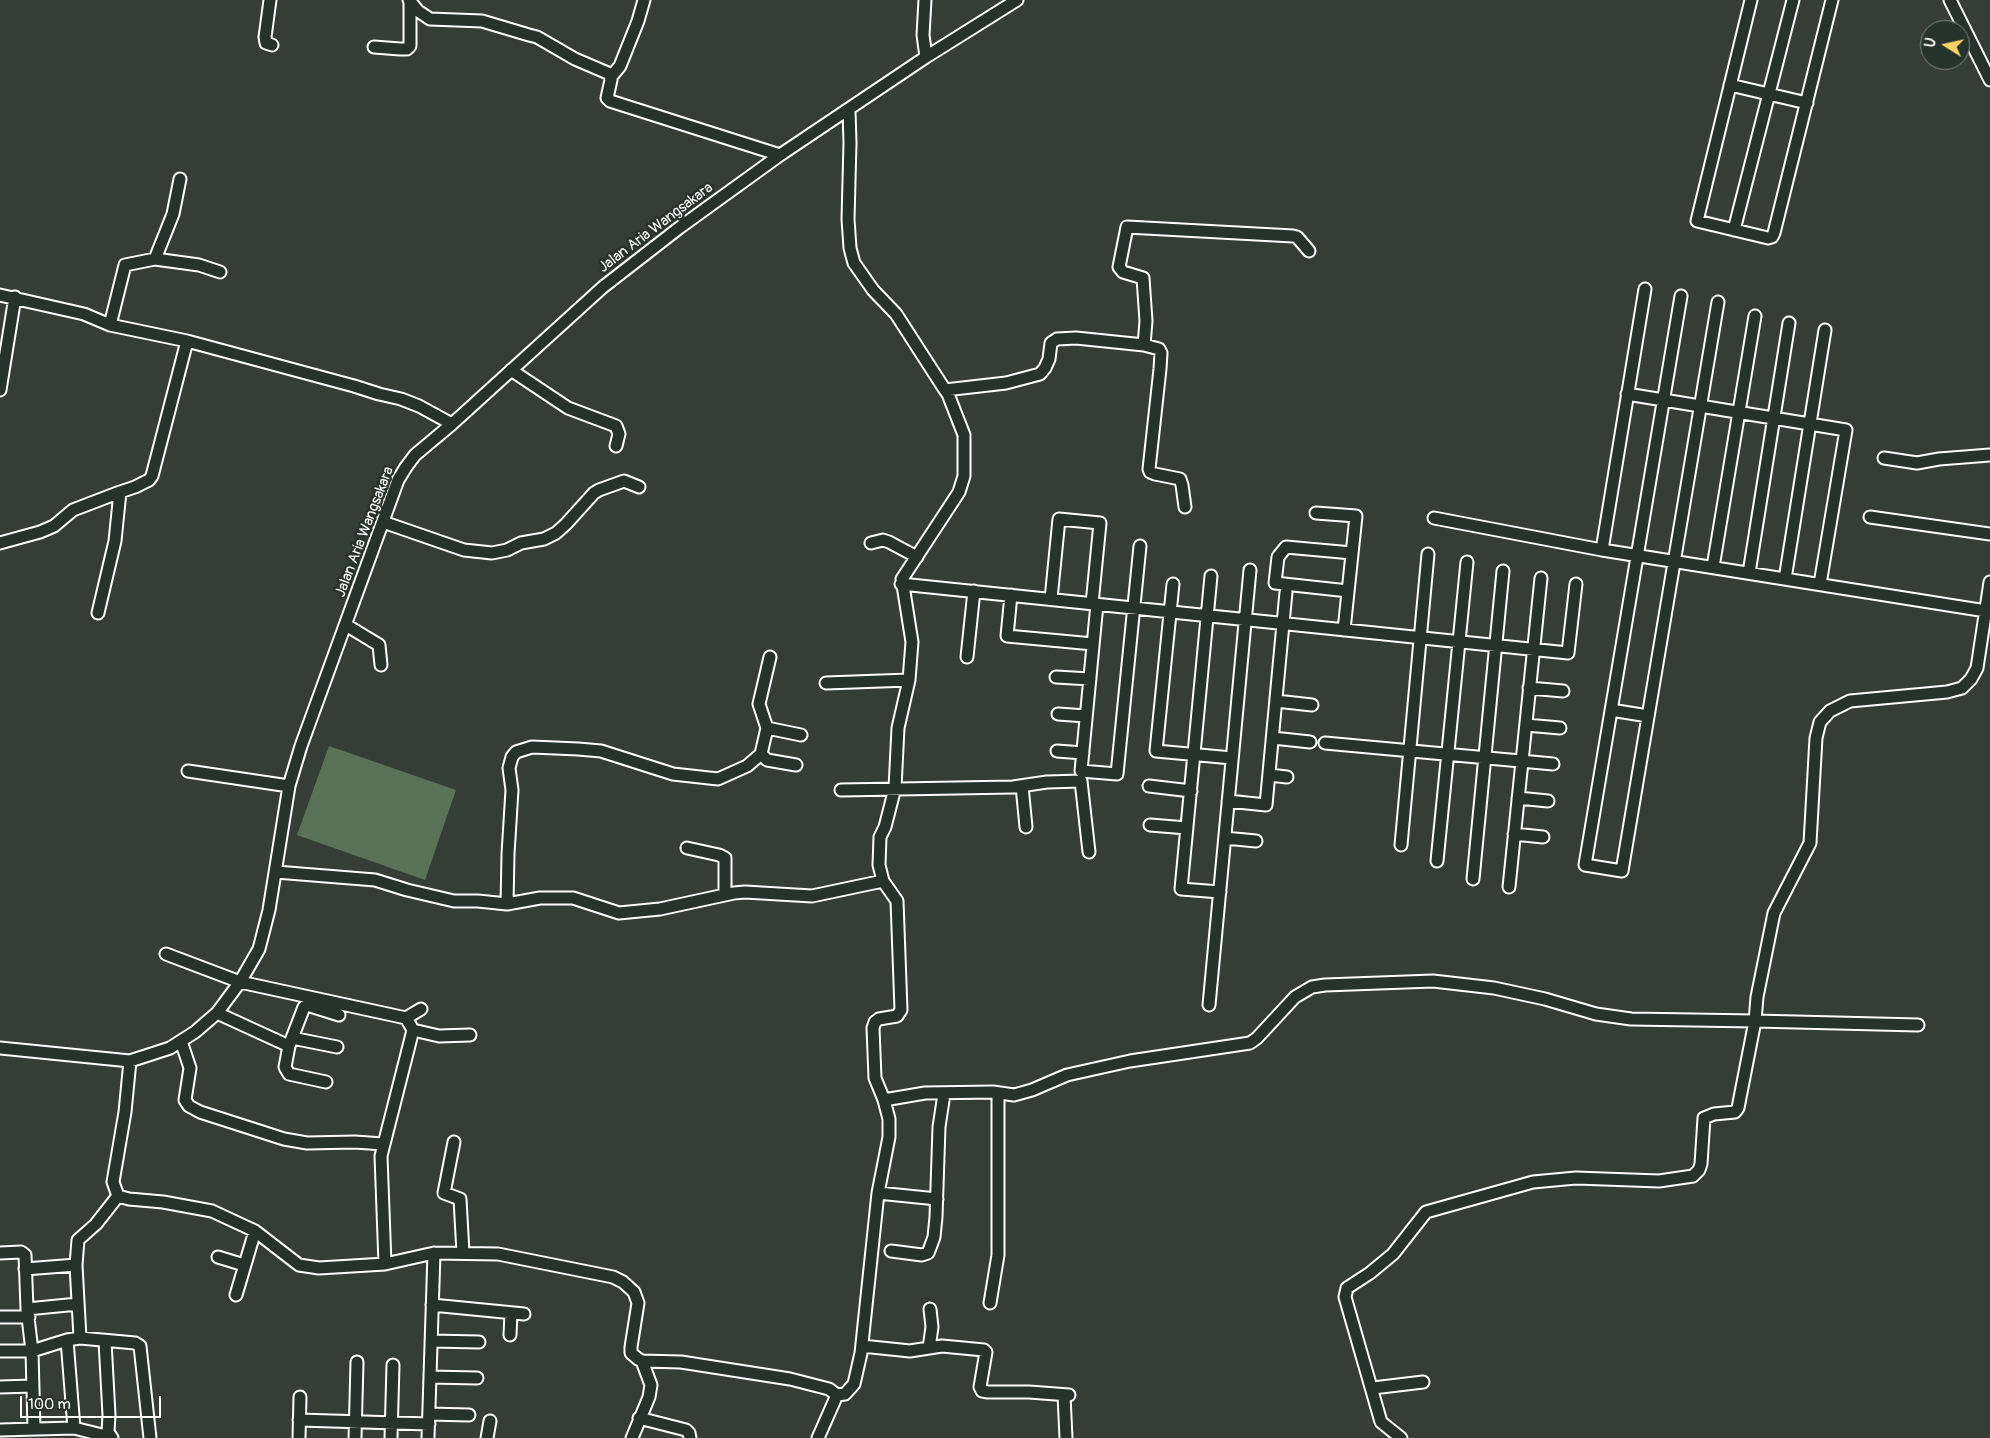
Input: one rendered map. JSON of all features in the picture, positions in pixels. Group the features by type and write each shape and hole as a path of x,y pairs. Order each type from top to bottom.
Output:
{"street":[{"path":"270,0 265,37 266,43 272,45"},
{"path":"644,0 638,21 620,66 611,77 607,98 610,101 780,155"},
{"path":"925,0 923,35 926,57"},
{"name":"Jalan Aria Wangsakara","path":"0,1048 130,1061 162,1052 181,1041 217,1013 240,982 259,949 276,872 289,786 398,480 415,455 452,424 603,287 679,228 780,155 926,57 1017,0"},
{"path":"1751,0 1697,221 1768,238 1772,237 1774,233 1832,0"},
{"path":"1734,230 1793,0"},
{"path":"1950,0 1990,80"},
{"path":"410,2 430,19 482,21 537,38 575,59 610,74 611,77"},
{"path":"374,47 400,50 407,49 410,46 410,2"},
{"path":"1730,85 1807,103"},
{"path":"837,1396 845,1394 854,1384 862,1346 878,1193 890,1128 884,1100 875,1078 872,1028 879,1019 899,1014 901,1010 902,990 897,901 883,881 879,865 880,837 885,826 895,788 898,728 908,680 912,642 910,621 902,584 904,575 959,492 964,476 964,435 948,394 896,314 873,290 854,263 850,248 848,219 850,143 848,110"},
{"path":"155,259 173,214 180,179"},
{"path":"1144,345 1146,321 1143,278 1122,272 1118,267 1127,227 1293,236 1298,237 1309,252"},
{"path":"110,325 125,265 155,259 199,265 220,272"},
{"path":"1602,550 1645,290"},
{"path":"0,295 84,314 110,325 187,341 401,399 419,406 452,424"},
{"path":"1681,296 1585,865 1622,871 1718,302"},
{"path":"0,390 15,297"},
{"path":"1713,567 1755,316"},
{"path":"1749,573 1789,323"},
{"path":"1785,579 1825,330"},
{"path":"945,390 1006,382 1040,374 1046,368 1051,343 1058,339 1076,338 1144,345 1158,350 1161,353 1149,469 1150,472 1155,474 1180,479 1185,507"},
{"path":"0,543 40,532 54,526 73,510 135,487 152,476 187,341"},
{"path":"511,370 568,408 616,426 620,434 616,446"},
{"path":"1627,394 1846,430 1820,584"},
{"path":"1884,458 1917,463 1990,455"},
{"path":"383,522 464,550 492,553 507,550 521,543 544,539 556,533 599,490 624,481 638,487"},
{"path":"98,613 115,541 120,492"},
{"path":"1316,513 1356,516 1344,630"},
{"path":"1870,517 1990,534"},
{"path":"1051,599 1059,518 1100,523 1093,644 1081,771 1117,774 1140,546"},
{"path":"1434,518 1602,550 1986,611"},
{"path":"870,543 883,540 917,557"},
{"path":"1348,591 1275,583 1278,558 1286,547 1352,553"},
{"path":"1400,846 1428,554"},
{"path":"1437,861 1467,562"},
{"path":"1209,1005 1250,570"},
{"path":"1473,879 1502,570"},
{"path":"1212,576 1181,889 1220,892"},
{"path":"1509,887 1541,578"},
{"path":"1401,1438 1381,1422 1345,1297 1347,1288 1370,1273 1393,1254 1426,1212 1533,1182 1576,1178 1659,1181 1693,1176 1699,1170 1704,1118 1708,1115 1735,1112 1738,1108 1755,1021 1757,997 1774,914 1810,843 1816,738 1820,722 1830,710 1850,701 1946,692 1962,688 1971,679 1984,657 1986,611 1990,582"},
{"path":"902,584 1568,653 1576,584"},
{"path":"1173,584 1156,751 1232,758"},
{"path":"967,656 974,591"},
{"path":"1228,802 1266,805 1286,592"},
{"path":"1011,595 1007,636 1093,644"},
{"path":"346,625 379,646 381,665"},
{"path":"507,904 512,790 509,768 512,757 516,752 532,747 578,748 601,752 673,774 712,780 718,779 747,766 761,754 766,728 759,704 770,656"},
{"path":"1056,677 1090,679"},
{"path":"826,683 908,680"},
{"path":"1529,688 1563,691"},
{"path":"1276,702 1312,705"},
{"path":"1611,710 1648,716"},
{"path":"1058,714 1086,716"},
{"path":"1526,725 1560,728"},
{"path":"766,728 800,735"},
{"path":"1273,738 1310,742"},
{"path":"1325,743 1553,764"},
{"path":"1057,751 1083,753"},
{"path":"761,754 767,760 796,765"},
{"path":"188,771 289,786"},
{"path":"1269,775 1287,777"},
{"path":"841,790 1022,786 1047,782 1081,781 1089,852"},
{"path":"1022,786 1026,828"},
{"path":"1149,786 1191,791"},
{"path":"1518,798 1548,801"},
{"path":"1150,825 1187,828"},
{"path":"1514,834 1543,837"},
{"path":"1225,838 1256,841"},
{"path":"687,848 720,855 725,858 725,895"},
{"path":"276,872 375,880 454,901 507,904 540,898 573,898 619,914 660,909 745,892 812,896 883,881"},
{"path":"166,954 240,982 406,1018 421,1010"},
{"path":"884,1100 925,1093 994,1092 1014,1095 1032,1090 1067,1075 1130,1061 1250,1043 1296,997 1312,987 1325,985 1433,981 1494,988 1545,999 1596,1014 1631,1020 1755,1021 1918,1026"},
{"path":"326,1082 289,1074 285,1067 290,1042 306,1005 339,1015"},
{"path":"217,1013 290,1042 337,1047"},
{"path":"385,1264 381,1205 381,1156 413,1030 406,1018"},
{"path":"413,1030 439,1036 470,1035"},
{"path":"181,1041 190,1068 184,1100 189,1106 200,1112 230,1120 284,1139 307,1143 355,1142 383,1144"},
{"path":"118,1196 113,1182 125,1112 130,1061"},
{"path":"891,1251 922,1255 928,1253 934,1237 938,1199 940,1127 944,1094"},
{"path":"990,1303 998,1254 998,1094"},
{"path":"454,1142 444,1192 460,1199 463,1253"},
{"path":"878,1193 938,1199"},
{"path":"118,1196 212,1211 255,1231 299,1265 319,1268 385,1264 434,1253 498,1254 613,1277 623,1282 634,1292 638,1303 631,1347 631,1353 638,1359 642,1361 682,1362 790,1379 829,1389 837,1396"},
{"path":"80,1338 76,1265 79,1238 96,1224 118,1196"},
{"path":"236,1295 255,1231"},
{"path":"0,1253 24,1253 33,1386 29,1432"},
{"path":"428,1438 434,1253"},
{"path":"218,1257 244,1265"},
{"path":"25,1269 76,1265"},
{"path":"0,1317 78,1304"},
{"path":"432,1305 524,1314"},
{"path":"929,1348 932,1327 930,1309"},
{"path":"510,1335 511,1313"},
{"path":"0,1351 32,1351 80,1338 135,1343 140,1346 150,1438"},
{"path":"66,1431 67,1340"},
{"path":"0,1430 29,1432 66,1431 106,1436 109,1415 105,1341"},
{"path":"431,1341 479,1342"},
{"path":"862,1346 910,1351 942,1346 984,1350 986,1356 980,1387 982,1391 1066,1395 1066,1438"},
{"path":"632,1438 652,1385 642,1361"},
{"path":"355,1438 357,1362"},
{"path":"391,1438 393,1366"},
{"path":"430,1377 477,1378"},
{"path":"1372,1388 1423,1382"},
{"path":"0,1387 33,1386"},
{"path":"818,1438 837,1396"},
{"path":"299,1438 300,1397"},
{"path":"299,1420 391,1423 469,1415"},
{"path":"639,1418 686,1430 690,1433 690,1438"},
{"path":"487,1438 490,1421"}],"green space":[{"path":"329,746 456,790 425,880 297,835"}]}
